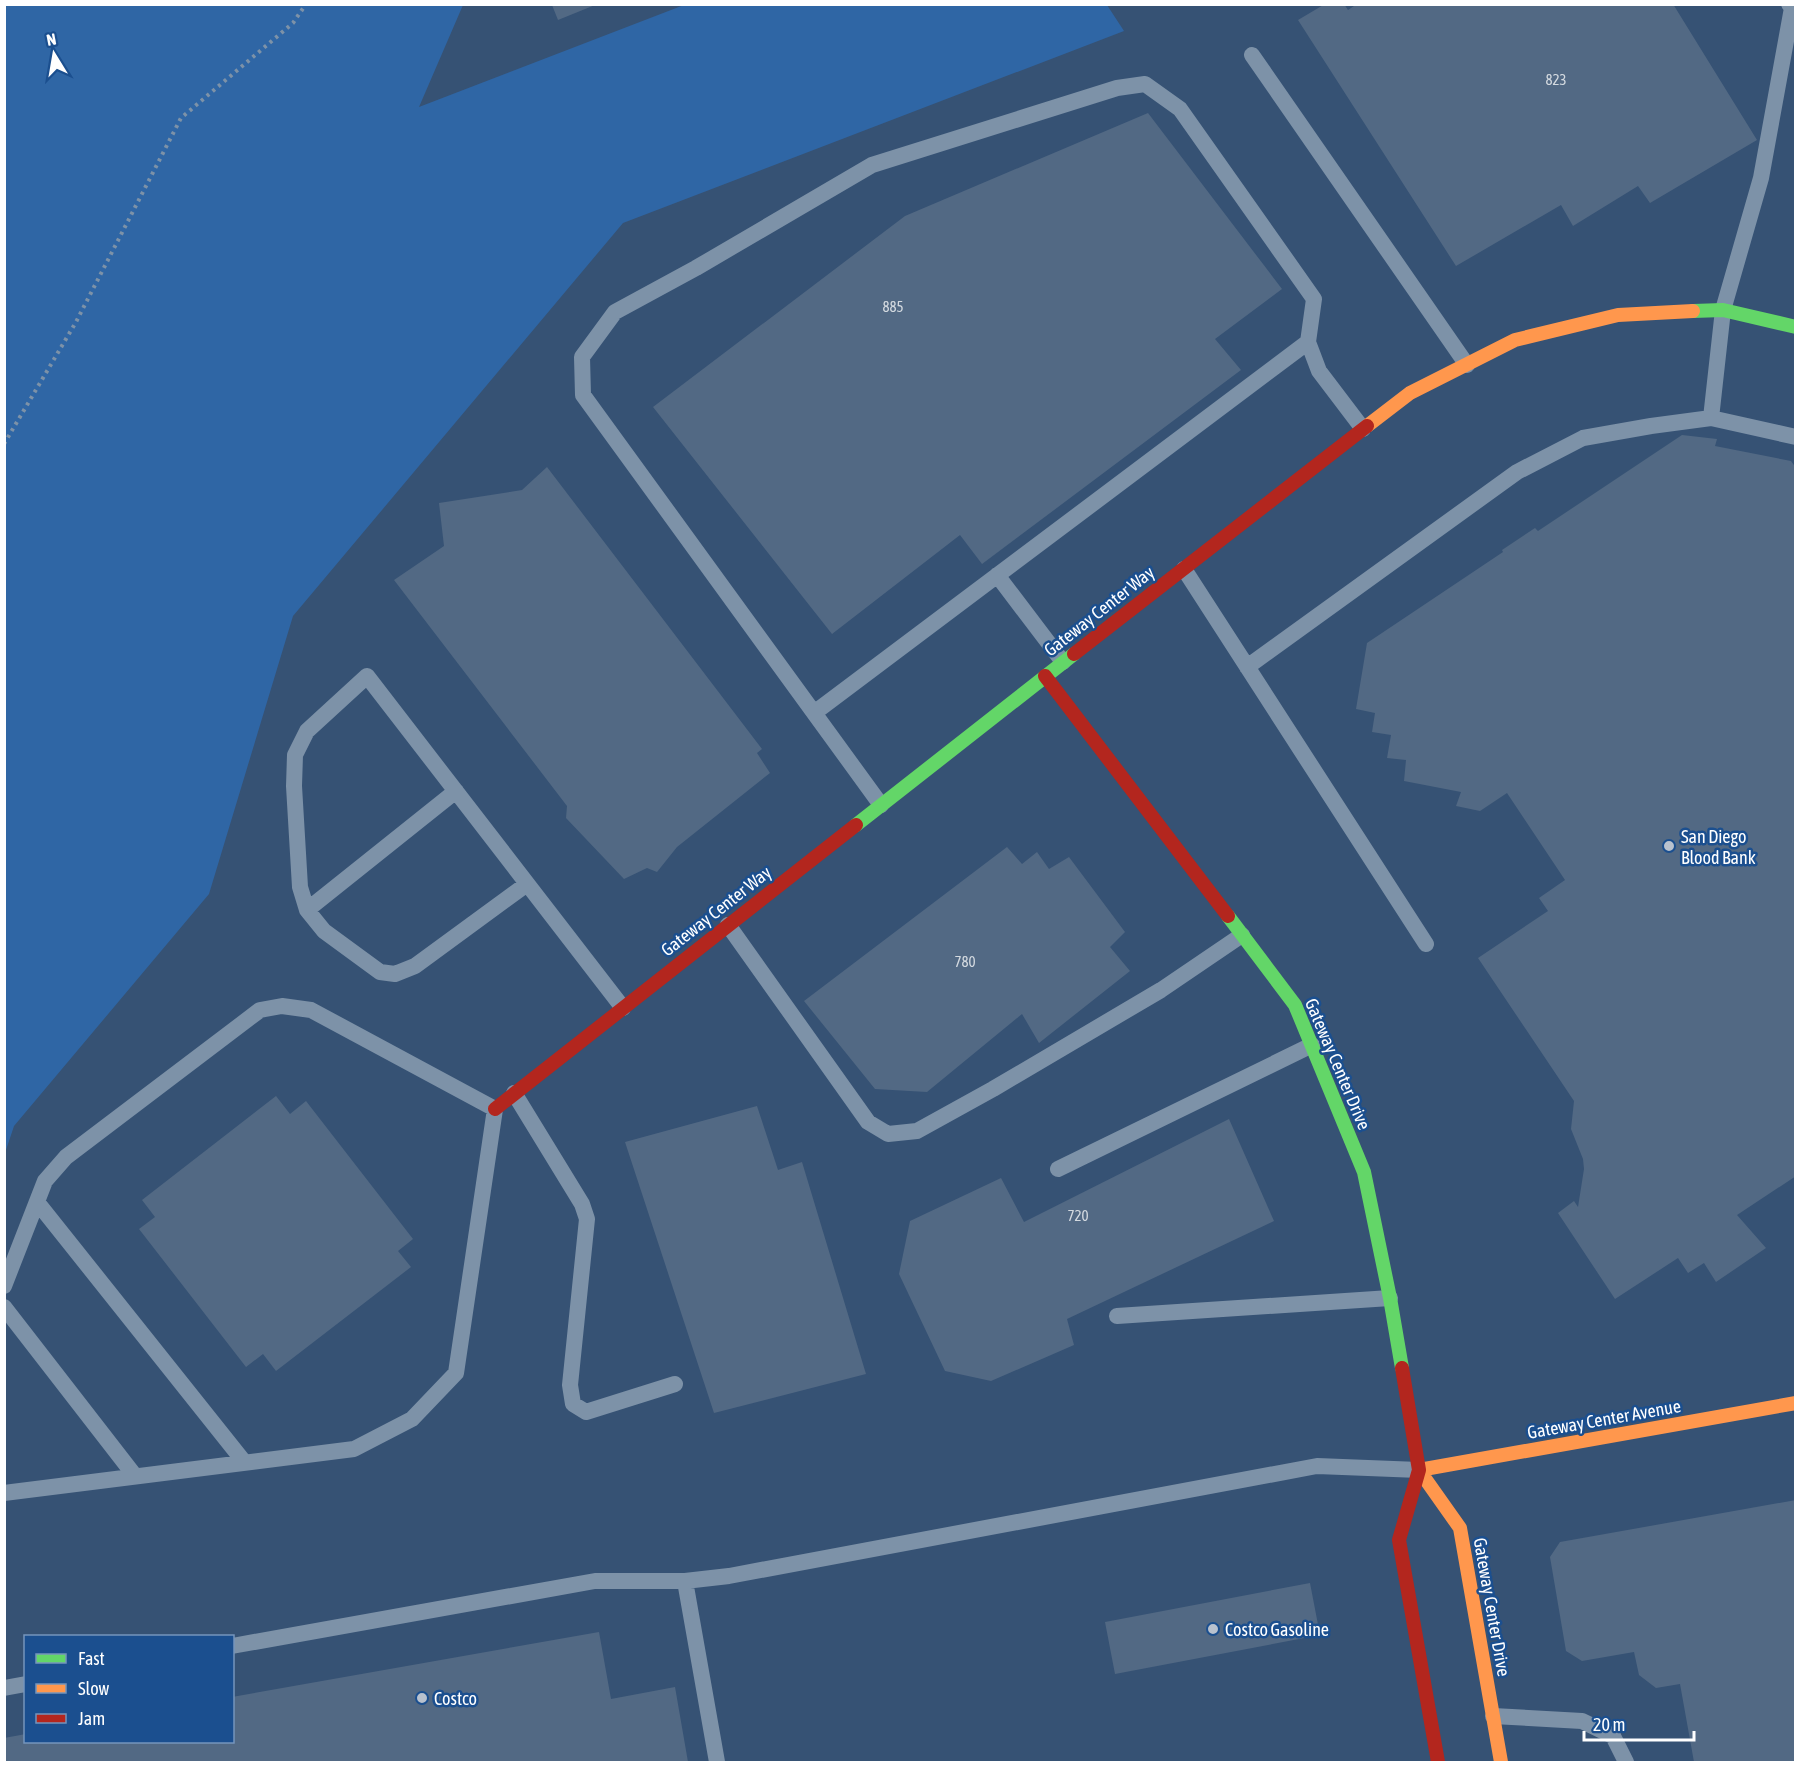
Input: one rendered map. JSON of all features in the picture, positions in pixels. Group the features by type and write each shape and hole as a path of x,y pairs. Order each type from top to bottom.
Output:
{"street":[{"name":"Gateway Center Way","path":"495,1109 880,805 1410,393 1515,340 1618,315 1723,310 1796,327"},
{"name":"Gateway Center Drive","path":"1045,676 1295,1005 1364,1172 1390,1298 1419,1470 1399,1540 1438,1762"},
{"name":"Gateway Center Avenue","path":"1419,1470 1796,1403"},
{"name":"Gateway Center Drive","path":"1419,1470 1460,1528 1501,1762"}],"lane":[{"path":"1711,418 1723,310 1761,178 1792,8 1789,4"},
{"path":"1252,55 1467,365"},
{"path":"880,805 583,395 582,357 615,312 696,268 872,165 1117,88 1145,84 1180,109 1314,299 1308,342 1319,371 1363,429"},
{"path":"814,713 1308,342"},
{"path":"1247,667 1517,472 1583,438 1711,418 1796,437"},
{"path":"1184,569 1426,944"},
{"path":"997,575 1063,662"},
{"path":"527,884 415,966 395,974 380,972 324,931 307,910 300,886 294,786 295,755 307,731 367,676 623,1008"},
{"path":"307,910 456,791"},
{"path":"728,925 868,1122 888,1134 917,1131 993,1089 1161,990 1242,935"},
{"path":"4,1286 45,1181 66,1157 260,1010 282,1006 311,1010 495,1109 456,1373 412,1419 354,1449 4,1492"},
{"path":"1058,1169 1312,1045"},
{"path":"514,1093 582,1204 587,1219 570,1385 573,1404 586,1412 675,1384"},
{"path":"37,1202 245,1463"},
{"path":"1117,1316 1390,1298"},
{"path":"4,1306 135,1476"},
{"path":"234,1646 595,1581 685,1581 729,1576 1317,1466 1419,1470"},
{"path":"685,1581 717,1762"},
{"path":"4,1688 24,1684"},
{"path":"1493,1716 1582,1721 1613,1736 1626,1762"}],"path":[{"path":"4,444 76,322 181,118 293,22 306,4"}],"shaded area":[{"path":"5,4 463,5 419,107 684,5 1107,5 1124,31 623,223 293,616 209,894 14,1126 5,1153"}],"building":[{"path":"1325,4 1344,4 1348,10 1357,4 1673,4 1757,140 1650,203 1638,186 1573,226 1561,205 1456,266 1298,20"},
{"path":"552,5 595,5 558,20"},
{"path":"1148,113 1282,289 1215,339 1241,370 982,564 960,535 832,634 653,407 905,216"},
{"name":"San Diego Blood Bank","path":"1682,435 1717,439 1715,446 1791,461 1796,468 1796,1176 1737,1215 1766,1248 1716,1282 1704,1263 1688,1273 1678,1258 1615,1299 1558,1213 1574,1201 1578,1207 1584,1169 1583,1159 1571,1129 1574,1101 1478,958 1548,911 1539,898 1565,880 1507,793 1480,811 1456,806 1461,792 1404,781 1406,760 1387,758 1391,735 1372,732 1375,713 1356,709 1367,643 1535,528 1538,531"},
{"path":"547,467 762,749 757,753 770,773 677,847 657,872 647,868 624,879 566,818 567,806 394,580 444,546 439,503 522,490"},
{"path":"1007,847 1022,864 1037,852 1049,869 1069,857 1125,932 1110,947 1130,971 1039,1043 1022,1014 927,1092 875,1089 804,1001"},
{"path":"276,1096 290,1114 306,1101 413,1239 398,1251 411,1267 276,1371 263,1354 246,1367 139,1229 155,1217 142,1200"},
{"path":"757,1106 778,1170 802,1162 866,1374 714,1413 625,1142"},
{"path":"1229,1119 1274,1221 1067,1319 1074,1345 991,1381 945,1371 899,1274 910,1221 1001,1178 1024,1222"},
{"path":"1796,1500 1796,1762 1694,1762 1680,1684 1656,1688 1639,1675 1634,1652 1582,1661 1566,1651 1550,1557 1560,1542"},
{"name":"Costco Gasoline","path":"1310,1583 1320,1635 1115,1674 1105,1622"},
{"name":"Costco","path":"599,1632 611,1699 675,1687 688,1762 4,1762 4,1738 24,1734 24,1743 234,1743 234,1697"}],"traffic: fast":[{"path":"1693,311 1723,310 1796,327"},
{"path":"856,825 1074,654"},
{"path":"1228,916 1295,1005 1364,1172 1402,1368"}],"traffic: slow":[{"path":"1367,426 1410,393 1515,340 1618,315 1693,311"},
{"path":"1419,1470 1796,1403"},
{"path":"1419,1470 1460,1528 1501,1762"}],"traffic: jam":[{"path":"1074,654 1367,426"},
{"path":"1045,676 1228,916"},
{"path":"495,1109 856,825"},
{"path":"1402,1368 1419,1470 1399,1540 1438,1762"}],"place":[{"name":"San Diego Blood Bank","path":"1669,846"},
{"name":"Costco Gasoline","path":"1213,1629"},
{"name":"Costco","path":"422,1698"}]}
